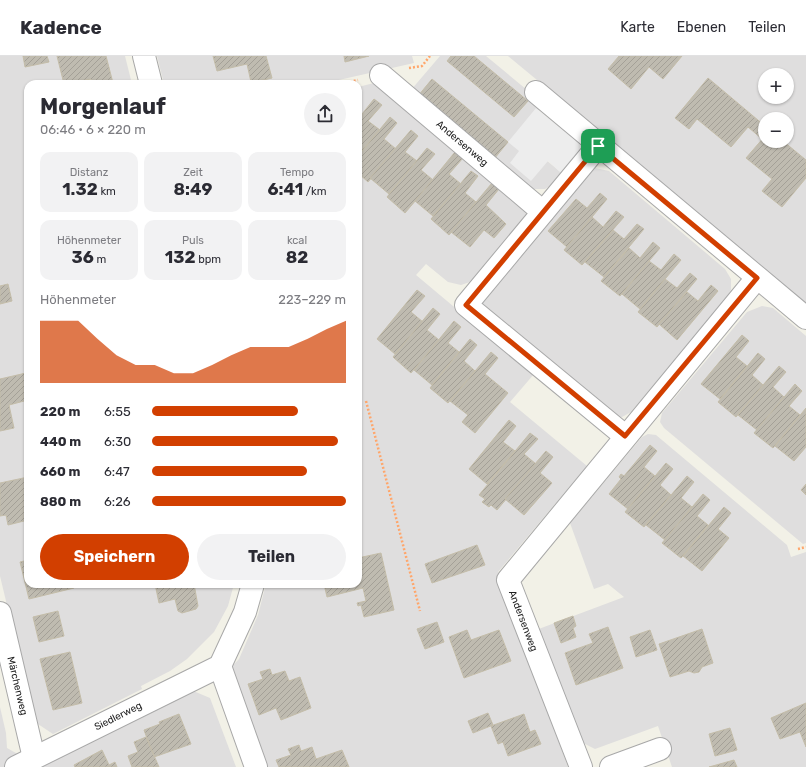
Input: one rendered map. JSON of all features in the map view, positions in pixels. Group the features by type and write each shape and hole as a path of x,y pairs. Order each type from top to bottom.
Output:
{"street":[{"path":"144,56 150,80"},
{"name":"Andersenweg","path":"381,74 543,212"},
{"path":"536,92 598,146 806,318"},
{"path":"598,146 466,305 625,436"},
{"name":"Andersenweg","path":"581,767 508,580 625,436 757,278"},
{"path":"252,588 244,612 220,666 256,767"},
{"name":"Märchenweg","path":"0,613 25,763"},
{"name":"Siedlerweg","path":"25,763 220,666"},
{"path":"611,767 660,749"}],"path":[{"path":"366,401 420,611"},
{"path":"798,549 806,547"}],"shaded area":[{"path":"0,56 125,56 131,80 24,80 24,588 233,588 228,606 214,632 187,659 170,671 141,686 142,689 53,734 35,722 0,576"},
{"path":"157,56 412,56 414,63 339,80 163,80"},
{"path":"440,56 486,56 538,99 539,110 517,136 563,174 555,183 545,189 533,189 411,90"},
{"path":"508,56 806,56 806,305 566,104"},
{"path":"378,82 532,211 470,282 461,285 448,282 426,264 416,275 534,374 510,402 587,466 498,572 568,767 259,767 225,674 239,659 258,615 265,588 362,588 362,86"},
{"path":"536,108 584,147 561,173 548,161 531,181 510,163 519,151 508,142"},
{"path":"595,168 609,171 725,269 731,279 731,290 726,299 631,412 622,417 615,417 485,312 482,303 483,299 588,170"},
{"path":"762,306 773,308 806,336 806,543 803,544 664,428 660,422 662,413 747,312"},
{"path":"648,434 656,435 787,545 791,557 806,552 806,767 672,767 658,726 595,749 577,740 536,630 624,597 608,584 594,589 570,523 642,437"},
{"path":"191,690 210,698 236,767 0,767 0,707 6,733 7,748 39,766"}],"building":[{"path":"23,56 47,56 49,62 25,67"},
{"path":"57,56 106,56 112,80 63,80"},
{"path":"213,56 266,56 272,78 264,80 251,80 247,64 217,71"},
{"path":"344,56 369,56 345,62"},
{"path":"451,56 474,56 528,101 514,117 447,61"},
{"path":"619,56 682,56 663,79 649,67 631,89 608,69"},
{"path":"708,78 758,120 758,136 748,127 731,147 697,119 689,129 675,118"},
{"path":"432,79 508,142 494,159 418,96"},
{"path":"374,99 382,105 368,121 380,130 362,151 362,114"},
{"path":"390,117 397,123 384,139 396,149 368,182 362,177 362,151"},
{"path":"411,130 418,136 405,152 417,161 389,194 370,178"},
{"path":"758,144 758,148 791,148 806,160 806,178 782,207 762,191 772,179 746,158"},
{"path":"427,148 435,154 421,170 433,180 405,213 387,197"},
{"path":"455,152 463,158 449,174 461,184 433,216 415,201"},
{"path":"471,171 478,176 465,193 476,202 449,235 431,219"},
{"path":"492,183 499,189 486,205 506,224 494,238 484,230 470,247 451,232"},
{"path":"600,193 607,199 567,247 548,231 576,199 587,208"},
{"path":"616,211 624,217 582,265 564,250 592,217 603,227"},
{"path":"637,224 644,229 604,277 585,262 613,230 624,239"},
{"path":"653,242 660,248 620,296 601,281 629,248 640,258"},
{"path":"674,254 681,260 640,309 622,294 649,261 661,270"},
{"path":"690,273 697,279 657,327 638,312 665,279 677,288"},
{"path":"8,284 12,301 0,304 0,286"},
{"path":"711,285 718,291 677,340 659,324 687,292 698,301"},
{"path":"417,290 425,296 411,312 423,322 395,354 377,339"},
{"path":"433,308 440,314 427,330 439,340 411,373 393,357"},
{"path":"454,321 461,327 448,343 459,352 432,385 414,370"},
{"path":"742,335 749,341 736,357 747,366 720,399 701,384"},
{"path":"470,339 477,345 464,361 475,371 448,403 430,388"},
{"path":"491,352 498,358 485,374 508,393 475,433 462,422 468,415 450,401"},
{"path":"758,353 765,359 752,375 763,385 736,417 718,402"},
{"path":"779,366 786,372 773,387 784,397 757,430 738,415"},
{"path":"24,373 24,401 9,405 14,428 0,431 0,379"},
{"path":"795,384 802,391 789,406 800,415 773,448 754,433"},
{"path":"806,408 806,447 794,461 775,446"},
{"path":"509,420 516,426 503,442 515,451 487,484 469,469"},
{"path":"530,433 538,439 524,454 536,464 497,510 491,505 489,507 482,502 485,499 479,495"},
{"path":"650,445 657,451 644,467 655,476 628,509 609,494 621,479 619,477 621,474 624,476"},
{"path":"546,451 553,457 540,473 552,483 524,515 505,499"},
{"path":"666,463 673,469 660,485 671,495 644,527 625,512"},
{"path":"687,476 694,482 681,498 692,507 665,540 646,525"},
{"path":"24,478 24,521 8,525 6,515 0,516 0,483"},
{"path":"806,484 806,495 801,490"},
{"path":"703,494 710,500 697,516 708,525 681,558 662,543"},
{"path":"724,507 731,513 718,529 729,538 702,571 683,556"},
{"path":"477,545 485,565 432,583 425,564"},
{"path":"381,553 394,610 364,617 361,605 358,606 357,603 366,601 363,588 327,597 325,588 362,588 362,557"},
{"path":"24,561 24,578 20,562"},
{"path":"26,588 74,588 29,599"},
{"path":"156,588 195,588 198,606 196,609 182,613 178,611 175,599 159,603"},
{"path":"58,611 64,636 39,642 33,617"},
{"path":"573,616 576,626 573,628 576,637 561,643 554,623"},
{"path":"437,622 444,642 425,649 417,629"},
{"path":"608,627 623,668 576,685 565,653 593,643 589,634"},
{"path":"702,629 713,663 702,667 699,672 694,673 689,671 670,677 659,644"},
{"path":"467,630 471,640 499,630 511,661 464,678 449,637"},
{"path":"650,630 657,650 636,657 630,637"},
{"path":"70,652 82,703 53,710 40,659"},
{"path":"270,669 272,675 285,671 289,681 300,677 311,708 281,720 276,708 259,715 248,684 263,679 260,672"},
{"path":"806,703 806,747 800,732 780,739 771,718"},
{"path":"488,713 493,725 473,733 468,721"},
{"path":"179,714 191,744 154,757 144,730"},
{"path":"524,714 530,732 535,730 541,744 508,756 503,742 498,744 491,726"},
{"path":"730,728 737,750 715,756 709,734"},
{"path":"146,737 159,767 132,767 128,756 138,752 134,742"},
{"path":"299,745 301,751 312,747 316,759 342,750 349,767 279,767 276,760 291,755 288,749"},
{"path":"102,750 109,765 115,762 117,767 75,767 74,765"},
{"path":"734,760 737,767 709,767"}],"route":[{"path":"598,146 757,278 625,436 466,305 598,146"}]}
